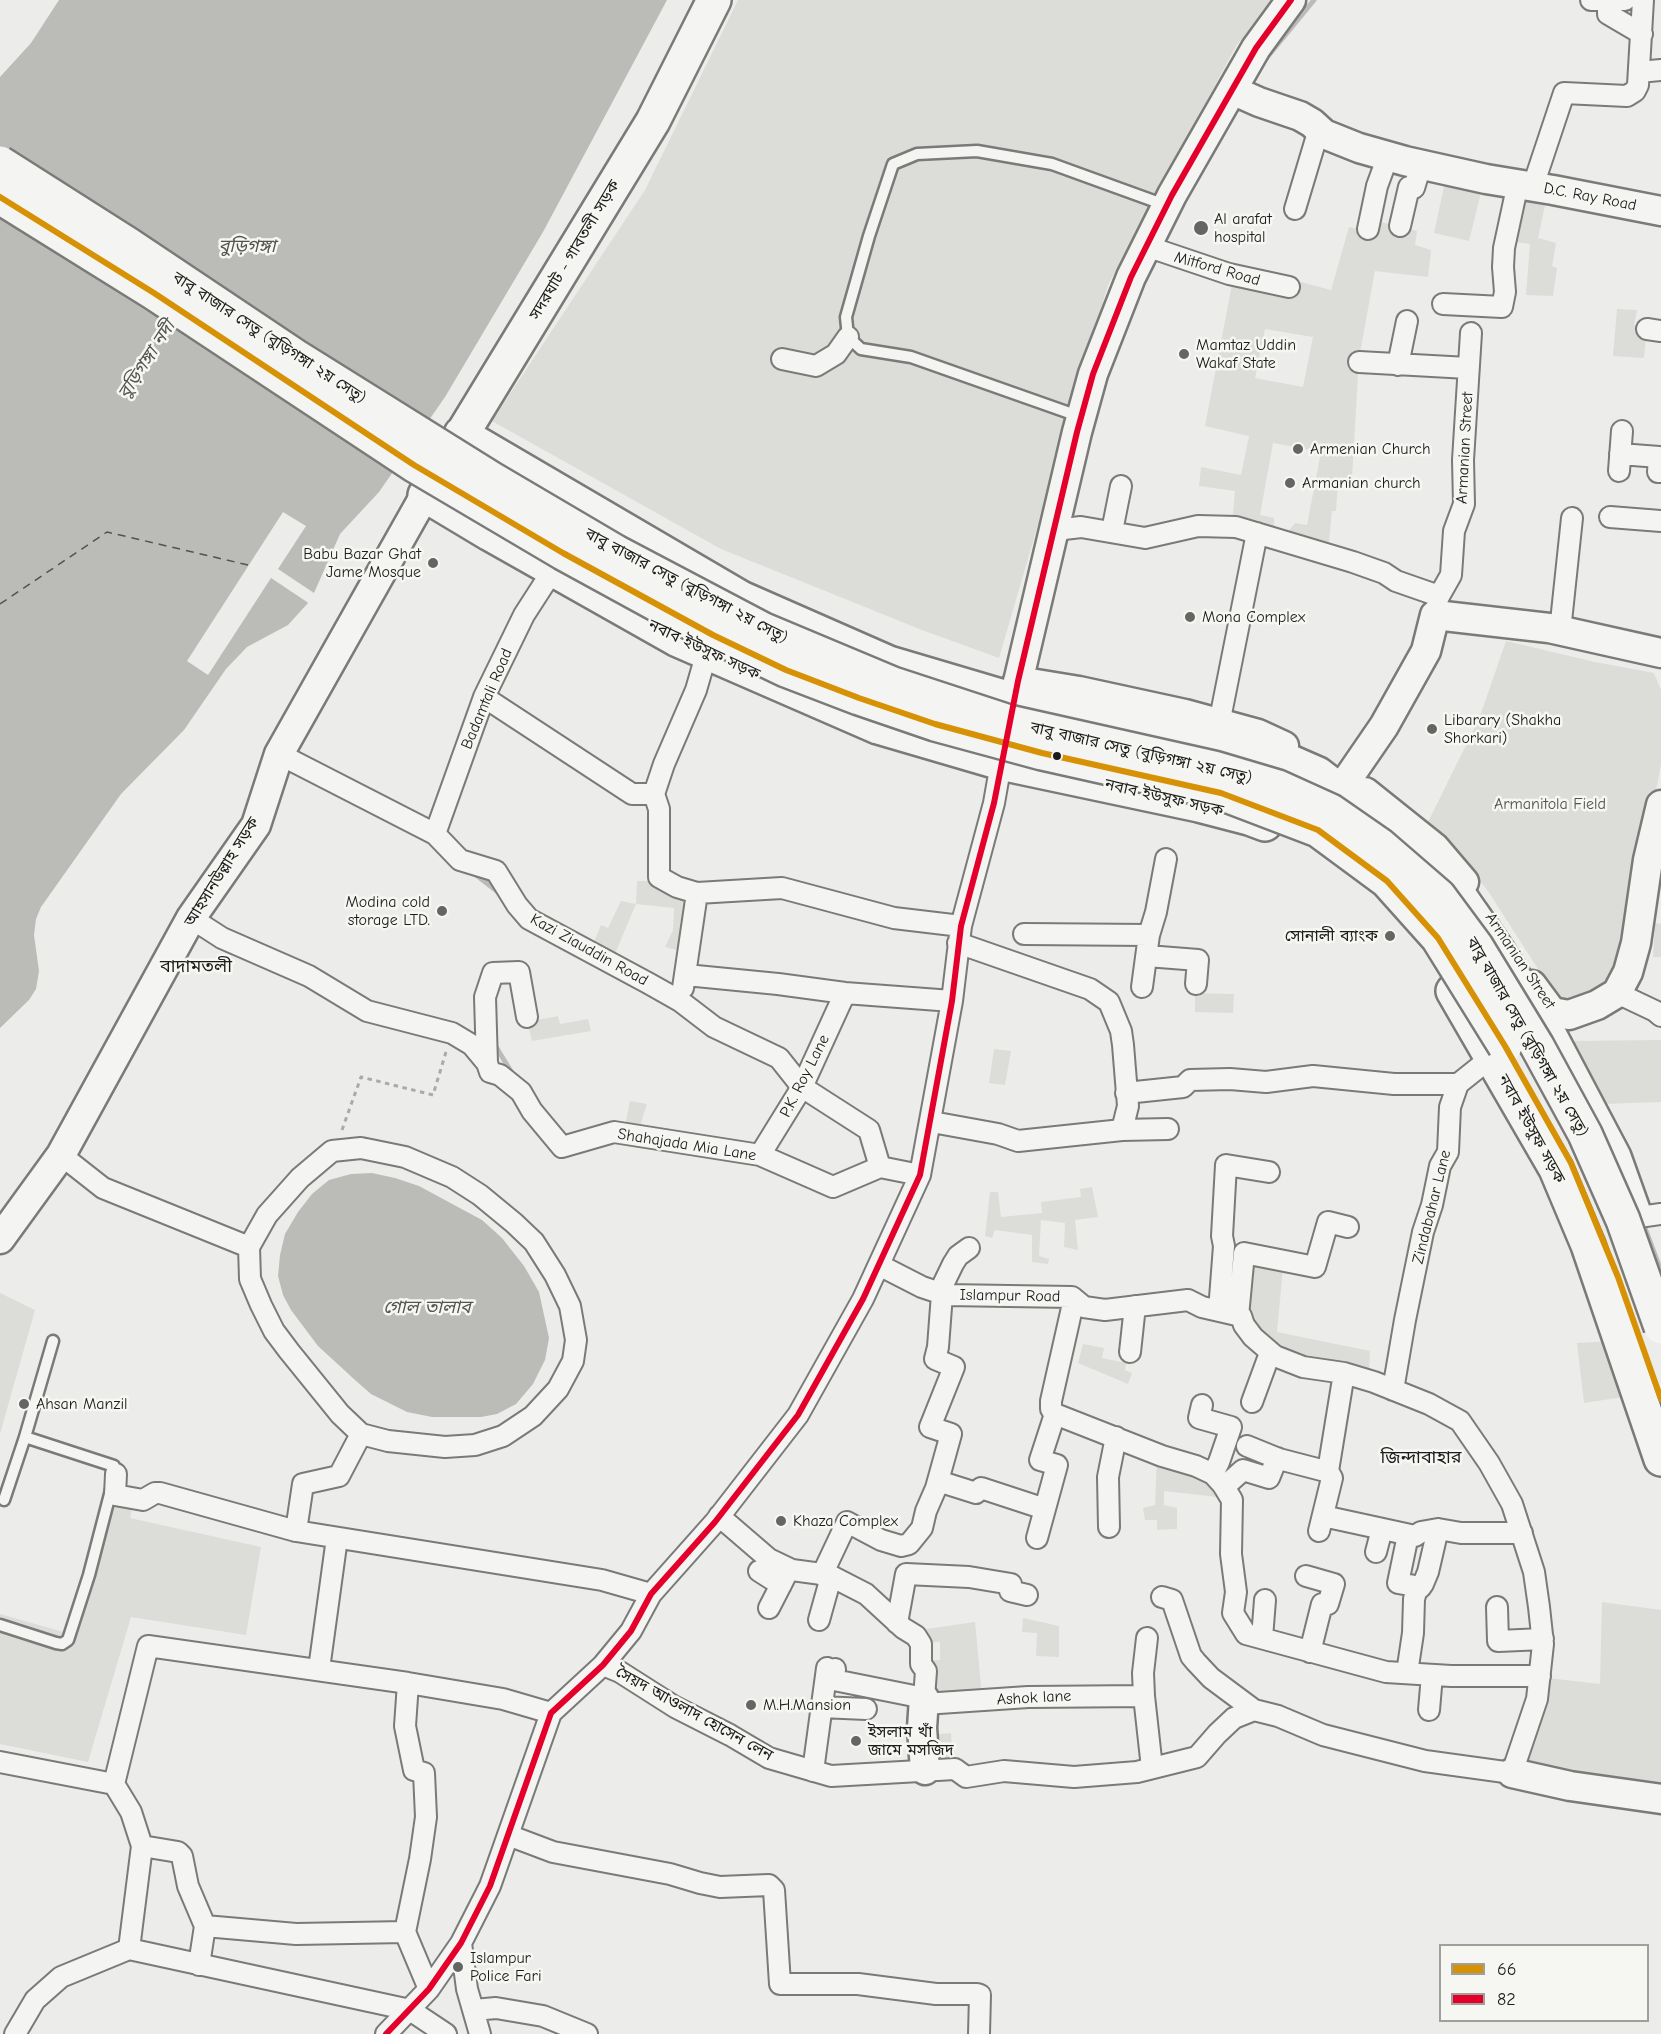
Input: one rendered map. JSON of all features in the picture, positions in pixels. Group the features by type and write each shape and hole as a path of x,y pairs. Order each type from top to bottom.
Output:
{"highway":[{"name":"সদরঘাট - গাবতলী সড়ক","path":"425,495 653,121 714,0"},
{"name":"বাবু বাজার সেতু (বুড়িগঙ্গা ২য় সেতু)","path":"0,164 295,356 492,479 616,552 764,630 893,684 1010,722 1214,768 1278,787 1331,811 1380,845 1439,896 1476,946 1537,1046 1585,1134 1640,1217 1661,1327"},
{"name":"বাবু বাজার সেতু (বুড়িগঙ্গা ২য় সেতু)","path":"0,197 154,293 414,465 563,553 710,644 935,724 1042,753 1221,793 1318,830 1387,881 1438,938 1498,1052"},
{"path":"461,434 741,598 889,663 1016,690 1270,753 1318,774 1357,804 1454,888 1499,953 1548,1032 1614,1157 1640,1217 1661,1285"},
{"name":"নবাব ইউসুফ সড়ক","path":"425,495 676,639 710,644 878,727 1001,763 1249,818 1320,846 1362,873 1400,909 1498,1052 1556,1169 1588,1245 1661,1459"},
{"path":"1498,1052 1570,1163 1618,1277 1661,1399"}],"street":[{"path":"387,2034 429,1989 461,1943 490,1886 551,1713 603,1665 631,1631 651,1594 719,1516 798,1415 863,1299 920,1175 932,1122 952,1001 960,935 994,803 1016,690 1093,374 1131,277 1166,206 1256,48 1291,0"},
{"path":"1591,0 1625,0"},
{"path":"1443,304 1502,308 1504,248 1526,185 1564,93 1627,96 1635,91 1638,86 1643,0"},
{"path":"1608,1 1608,14 1642,34"},
{"path":"1639,72 1661,70"},
{"path":"1233,90 1300,116 1324,134 1350,145 1421,165 1526,185"},
{"path":"1295,208 1318,129"},
{"path":"1368,229 1377,186 1388,156"},
{"path":"1400,226 1409,187 1414,188 1421,165"},
{"name":"D.C. Ray Road","path":"1526,185 1661,211"},
{"name":"Mitford Road","path":"1146,246 1229,274 1288,287"},
{"path":"1398,365 1407,321"},
{"name":"Armanian Street","path":"1349,777 1384,726 1426,651 1437,606 1451,575 1454,531 1464,504 1463,460 1471,333"},
{"path":"782,359 816,366 836,354 848,337"},
{"name":"Armanian Street","path":"1359,362 1468,369"},
{"path":"1622,431 1619,462 1659,457 1658,472 1661,472"},
{"path":"1112,531 1121,486"},
{"name":"আহসানউল্লাহ সড়ক","path":"0,1239 61,1155 191,918 256,825 279,754 425,495"},
{"path":"1610,517 1661,520"},
{"path":"1560,631 1572,518"},
{"path":"1054,534 1064,529 1081,526 1145,538 1198,526 1236,527 1353,562 1437,606 1661,652"},
{"path":"1219,724 1257,533"},
{"name":"Badamtali Road","path":"435,834 484,697 524,615 553,570"},
{"path":"710,644 696,690 664,764 654,794 659,809 659,877 678,887 697,893 782,888 960,935 1090,989 1109,1002 1121,1031 1128,1106 1122,1130"},
{"name":"Armanian Street","path":"1016,690 1079,691 1219,724 1258,734 1335,768 1435,848 1468,886 1498,927 1535,989 1552,1012 1569,1015 1597,1005 1617,993"},
{"path":"484,697 632,794 654,794"},
{"name":"Kazi Ziauddin Road","path":"279,754 435,834 460,860 496,871 517,905 529,919 680,1001 714,1027 779,1058 802,1087 869,1130 880,1167"},
{"path":"1661,806 1648,860 1636,943 1628,972 1617,993 1661,1016"},
{"path":"1142,987 1149,935 1156,912 1166,859"},
{"path":"680,1001 686,975 697,893"},
{"name":"Shahajada Mia Lane","path":"191,918 222,938 309,976 367,1011 398,1017 452,1033 472,1046 487,1063 490,1072 500,1075 522,1092 532,1111 562,1147 614,1132 760,1155 833,1187 880,1167"},
{"path":"1024,934 1149,935"},
{"path":"1147,956 1198,960 1196,984"},
{"path":"487,1063 485,997 493,973 519,972 526,1017"},
{"path":"686,975 845,993 952,1001"},
{"name":"P.K. Roy Lane","path":"760,1155 802,1087 845,993"},
{"path":"1126,1093 1183,1088 1190,1080 1230,1079 1266,1082 1313,1076 1394,1084 1458,1084 1498,1052"},
{"name":"Zindabahar Lane","path":"1393,1390 1423,1232 1440,1166 1448,1152 1450,1107 1458,1084"},
{"path":"932,1122 998,1134 1018,1141 1122,1130 1168,1129"},
{"path":"361,1148 405,1157 452,1177 480,1195 514,1222 534,1242 555,1275 570,1306 576,1340 573,1361 558,1389 533,1416 503,1436 475,1445 445,1447 388,1442 361,1434 340,1414 274,1331 250,1279 249,1247 267,1215 300,1178 332,1151 361,1148"},
{"path":"61,1155 103,1188 249,1247"},
{"path":"1228,1313 1222,1236 1226,1165 1269,1172"},
{"path":"880,1167 920,1175"},
{"path":"1228,1313 1244,1253 1315,1266 1328,1222 1347,1227"},
{"path":"819,1620 827,1576 847,1522 881,1540 901,1546 909,1544 922,1528 951,1434 930,1427 954,1367 934,1359 938,1347 940,1293 958,1256 969,1248"},
{"name":"Islampur Road","path":"879,1265 922,1287 940,1293 1072,1297 1084,1307 1105,1310 1188,1300 1228,1313"},
{"path":"1074,1299 1051,1409 1055,1414 1161,1456 1196,1466 1218,1481 1232,1500 1231,1554 1236,1592 1233,1613 1246,1634 1386,1672 1432,1675 1540,1676"},
{"path":"1130,1352 1135,1306"},
{"path":"1228,1313 1241,1316 1253,1337 1270,1353 1303,1367 1344,1373 1393,1390 1429,1404 1460,1421 1489,1463 1512,1504 1534,1572 1543,1639 1537,1699 1512,1773"},
{"path":"1252,1402 1270,1353"},
{"path":"1344,1373 1329,1472 1332,1478 1321,1523 1382,1529 1415,1536 1438,1529 1461,1533 1522,1533"},
{"path":"1202,1405 1198,1418 1231,1428 1219,1462 1218,1481"},
{"path":"1037,1538 1057,1465 1040,1460 1055,1414"},
{"path":"296,1531 303,1484 339,1476 361,1434"},
{"path":"1109,1527 1108,1477 1116,1437"},
{"path":"1247,1446 1276,1458 1329,1472"},
{"path":"1218,1481 1243,1470 1269,1479 1276,1458"},
{"path":"116,1474 115,1495 143,1500 155,1493 160,1493 296,1531 602,1580 651,1594"},
{"path":"938,1481 976,1492 981,1488 1045,1509"},
{"path":"719,1516 785,1577"},
{"path":"1376,1552 1382,1529"},
{"path":"1407,1673 1413,1633 1414,1599 1428,1572 1438,1529"},
{"path":"1408,1535 1398,1584 1421,1587"},
{"path":"319,1669 337,1538"},
{"path":"759,1571 785,1577 827,1576 866,1594 897,1623 916,1636 921,1644 921,1665 926,1671 922,1728 925,1770"},
{"path":"897,1623 906,1574 969,1576 1011,1584 1010,1591 1027,1595"},
{"path":"1306,1576 1334,1584 1328,1604 1322,1604 1310,1652"},
{"path":"769,1608 785,1577"},
{"path":"1162,1597 1172,1600 1191,1656 1211,1678 1254,1710 1278,1716 1323,1735 1425,1761 1512,1773 1570,1786 1661,1798"},
{"path":"1261,1637 1264,1600"},
{"path":"1497,1607 1498,1641 1543,1639"},
{"path":"1147,1638 1143,1673 1152,1768"},
{"path":"129,1949 142,1846 131,1812 114,1784 148,1646 408,1683 503,1699 551,1713"},
{"name":"সৈয়দ আওলাদ হোসেন লেন","path":"603,1665 620,1672 675,1707 769,1758 831,1776 955,1769 966,1777 1004,1771 1074,1777 1137,1772 1197,1758 1234,1718 1254,1710"},
{"name":"Ashok lane","path":"821,1707 831,1669 834,1680 924,1701 1144,1696"},
{"path":"1429,1710 1432,1675"},
{"path":"408,1683 405,1726 414,1770 424,1773 426,1817 405,1932 429,1989"},
{"path":"813,1771 821,1707 866,1709"},
{"path":"0,1762 114,1784"},
{"path":"508,1834 553,1852 670,1874 720,1887 769,1885 774,1890 780,1984 858,1984 936,1994 980,1995 979,2034"},
{"path":"142,1846 180,1853 188,1886 205,1926 199,1965"},
{"path":"205,1926 296,1934 405,1932"},
{"path":"461,1943 467,1989 480,2034"},
{"path":"15,2034 35,2000 61,1977 129,1949 410,2010 446,2034"},
{"path":"474,2010 496,2008 543,2016 587,2034"}],"lane":[{"path":"1081,417 911,357 861,349 848,337 846,317 893,164 917,154 977,151 1052,164 1166,206"},
{"path":"4,1500 53,1341"},
{"path":"0,1625 56,1643 62,1644 68,1640 89,1575 116,1474 114,1466 25,1437"}],"path":[{"path":"332,1151 337,1144 361,1077 433,1095 452,1033"}],"shaded area":[{"path":"738,0 1274,0 1236,46 1108,285 999,658 922,630 721,549 492,421 645,190"},
{"path":"1446,177 1483,184 1469,241 1434,233"},
{"path":"1519,186 1548,191 1538,238 1556,243 1552,266 1557,268 1553,296 1526,295 1530,244 1509,241"},
{"path":"1372,220 1417,231 1415,245 1431,250 1428,277 1375,271 1359,358 1352,478 1338,483 1336,511 1332,511 1328,551 1232,524 1235,491 1199,486 1201,467 1241,475 1249,436 1205,426 1233,279 1293,280 1331,290 1349,227 1369,231","holes":["1265,329 1313,337 1303,387 1255,378","1273,443 1321,452 1307,525 1295,523 1287,533 1277,531 1274,518 1260,515"]},
{"path":"1617,309 1637,310 1634,325 1647,327 1644,358 1613,356"},
{"name":"Armanitola Field","path":"1506,641 1654,673 1661,690 1661,764 1625,957 1602,992 1563,1008 1488,891 1460,856 1428,822 1479,719"},
{"path":"637,881 655,881 694,896 685,952 665,947 673,930 674,908 636,904"},
{"path":"621,901 636,904 612,961 591,949 601,925 608,928"},
{"path":"1655,923 1661,924 1661,957 1653,957"},
{"path":"1195,993 1234,994 1233,1013 1195,1012"},
{"path":"558,1016 560,1024 588,1019 591,1031 532,1041 527,1022"},
{"path":"1661,1040 1661,1102 1604,1104 1572,1041"},
{"path":"994,1049 1011,1051 1005,1085 989,1083"},
{"path":"630,1101 647,1104 639,1129 625,1126"},
{"path":"1092,1187 1098,1217 1075,1220 1078,1250 1064,1247 1065,1223 1041,1220 1039,1256 1049,1259 1048,1264 1032,1262 1032,1235 995,1230 992,1238 985,1236 990,1192 998,1192 1001,1217 1042,1213 1041,1202 1081,1197 1080,1189"},
{"path":"1248,1260 1283,1268 1277,1332 1370,1351 1369,1374 1281,1355 1243,1310"},
{"path":"0,1293 35,1310 0,1434"},
{"path":"1613,1341 1630,1396 1584,1403 1577,1343"},
{"path":"1083,1344 1104,1348 1102,1358 1126,1363 1125,1370 1132,1373 1128,1384 1078,1363"},
{"path":"1157,1459 1194,1470 1226,1498 1164,1491 1164,1505 1177,1508 1177,1529 1157,1530 1157,1520 1145,1520 1143,1508 1155,1505"},
{"path":"106,1494 133,1500 130,1518 261,1547 246,1635 131,1617 88,1762 0,1744 0,1614 67,1633"},
{"path":"1602,1602 1661,1610 1661,1787 1522,1769 1548,1678 1600,1684"},
{"path":"1023,1618 1059,1626 1059,1657 1036,1656 1037,1633 1022,1632"},
{"path":"975,1622 982,1697 926,1701 923,1661 940,1660 940,1642 923,1643 912,1631"},
{"path":"951,1733 953,1767 930,1768 928,1735"}],"water":[{"name":"বুড়িগঙ্গা","path":"59,0 667,0 543,232 445,397 379,492 340,534 308,603 288,625 247,647 226,669 184,730 121,794 41,907 36,919 34,935 39,971 36,989 29,1000 0,1028 0,77 31,43"},
{"name":"গোল তালাব","path":"372,1173 419,1186 482,1220 502,1238 524,1266 539,1292 549,1338 545,1360 533,1384 516,1404 497,1414 481,1417 432,1417 407,1412 371,1394 355,1380 318,1346 291,1310 283,1295 278,1276 285,1234 298,1212 312,1194 329,1180 351,1174"}],"pier":[{"path":"283,512 306,526 278,569 317,595 310,604 271,578 208,675 187,661"}],"waterway":[{"path":"1260,66 1314,0"},
{"path":"471,871 502,895"},
{"path":"1486,905 1508,937"},
{"path":"493,1042 515,1078"},
{"path":"1642,1220 1661,1271"}],"ferry route":[{"path":"0,604 107,532 248,565"}],"transit line":[{"name":"82","path":"386,2034 429,1989 461,1943 490,1886 551,1713 603,1665 631,1631 651,1594 715,1522 798,1415 863,1299 920,1175 952,1001 961,926 994,803 1018,681 1093,374 1131,277 1172,195 1256,48 1291,0"},
{"name":"66","path":"0,197 154,293 414,465 563,553 713,635 786,670 935,724 1042,753 1221,793 1318,830 1387,881 1438,938 1505,1046 1571,1163 1618,1277 1661,1399"}],"place":[{"name":"Al arafat hospital","path":"1201,228"},
{"name":"Mamtaz Uddin Wakaf State","path":"1184,354"},
{"name":"Armenian Church","path":"1298,449"},
{"name":"Armanian church","path":"1290,483"},
{"name":"Babu Bazar Ghat Jame Mosque","path":"433,563"},
{"name":"Mona Complex","path":"1190,617"},
{"name":"Libarary (Shakha Shorkari)","path":"1432,729"},
{"name":"Modina cold storage LTD.","path":"442,911"},
{"name":"সোনালী ব্যাংক","path":"1390,936"},
{"name":"Ahsan Manzil","path":"24,1404"},
{"name":"Khaza Complex","path":"781,1521"},
{"name":"M.H.Mansion","path":"751,1705"},
{"name":"ইসলাম খাঁ জামে মসজিদ","path":"856,1741"},
{"name":"Islampur Police Fari","path":"458,1967"}],"district":[{"name":"বাদামতলী","path":"196,967"},
{"name":"জিন্দাবাহার","path":"1421,1458"}],"water label":[{"name":"বুড়িগঙ্গা নদী","path":"147,360"}]}
